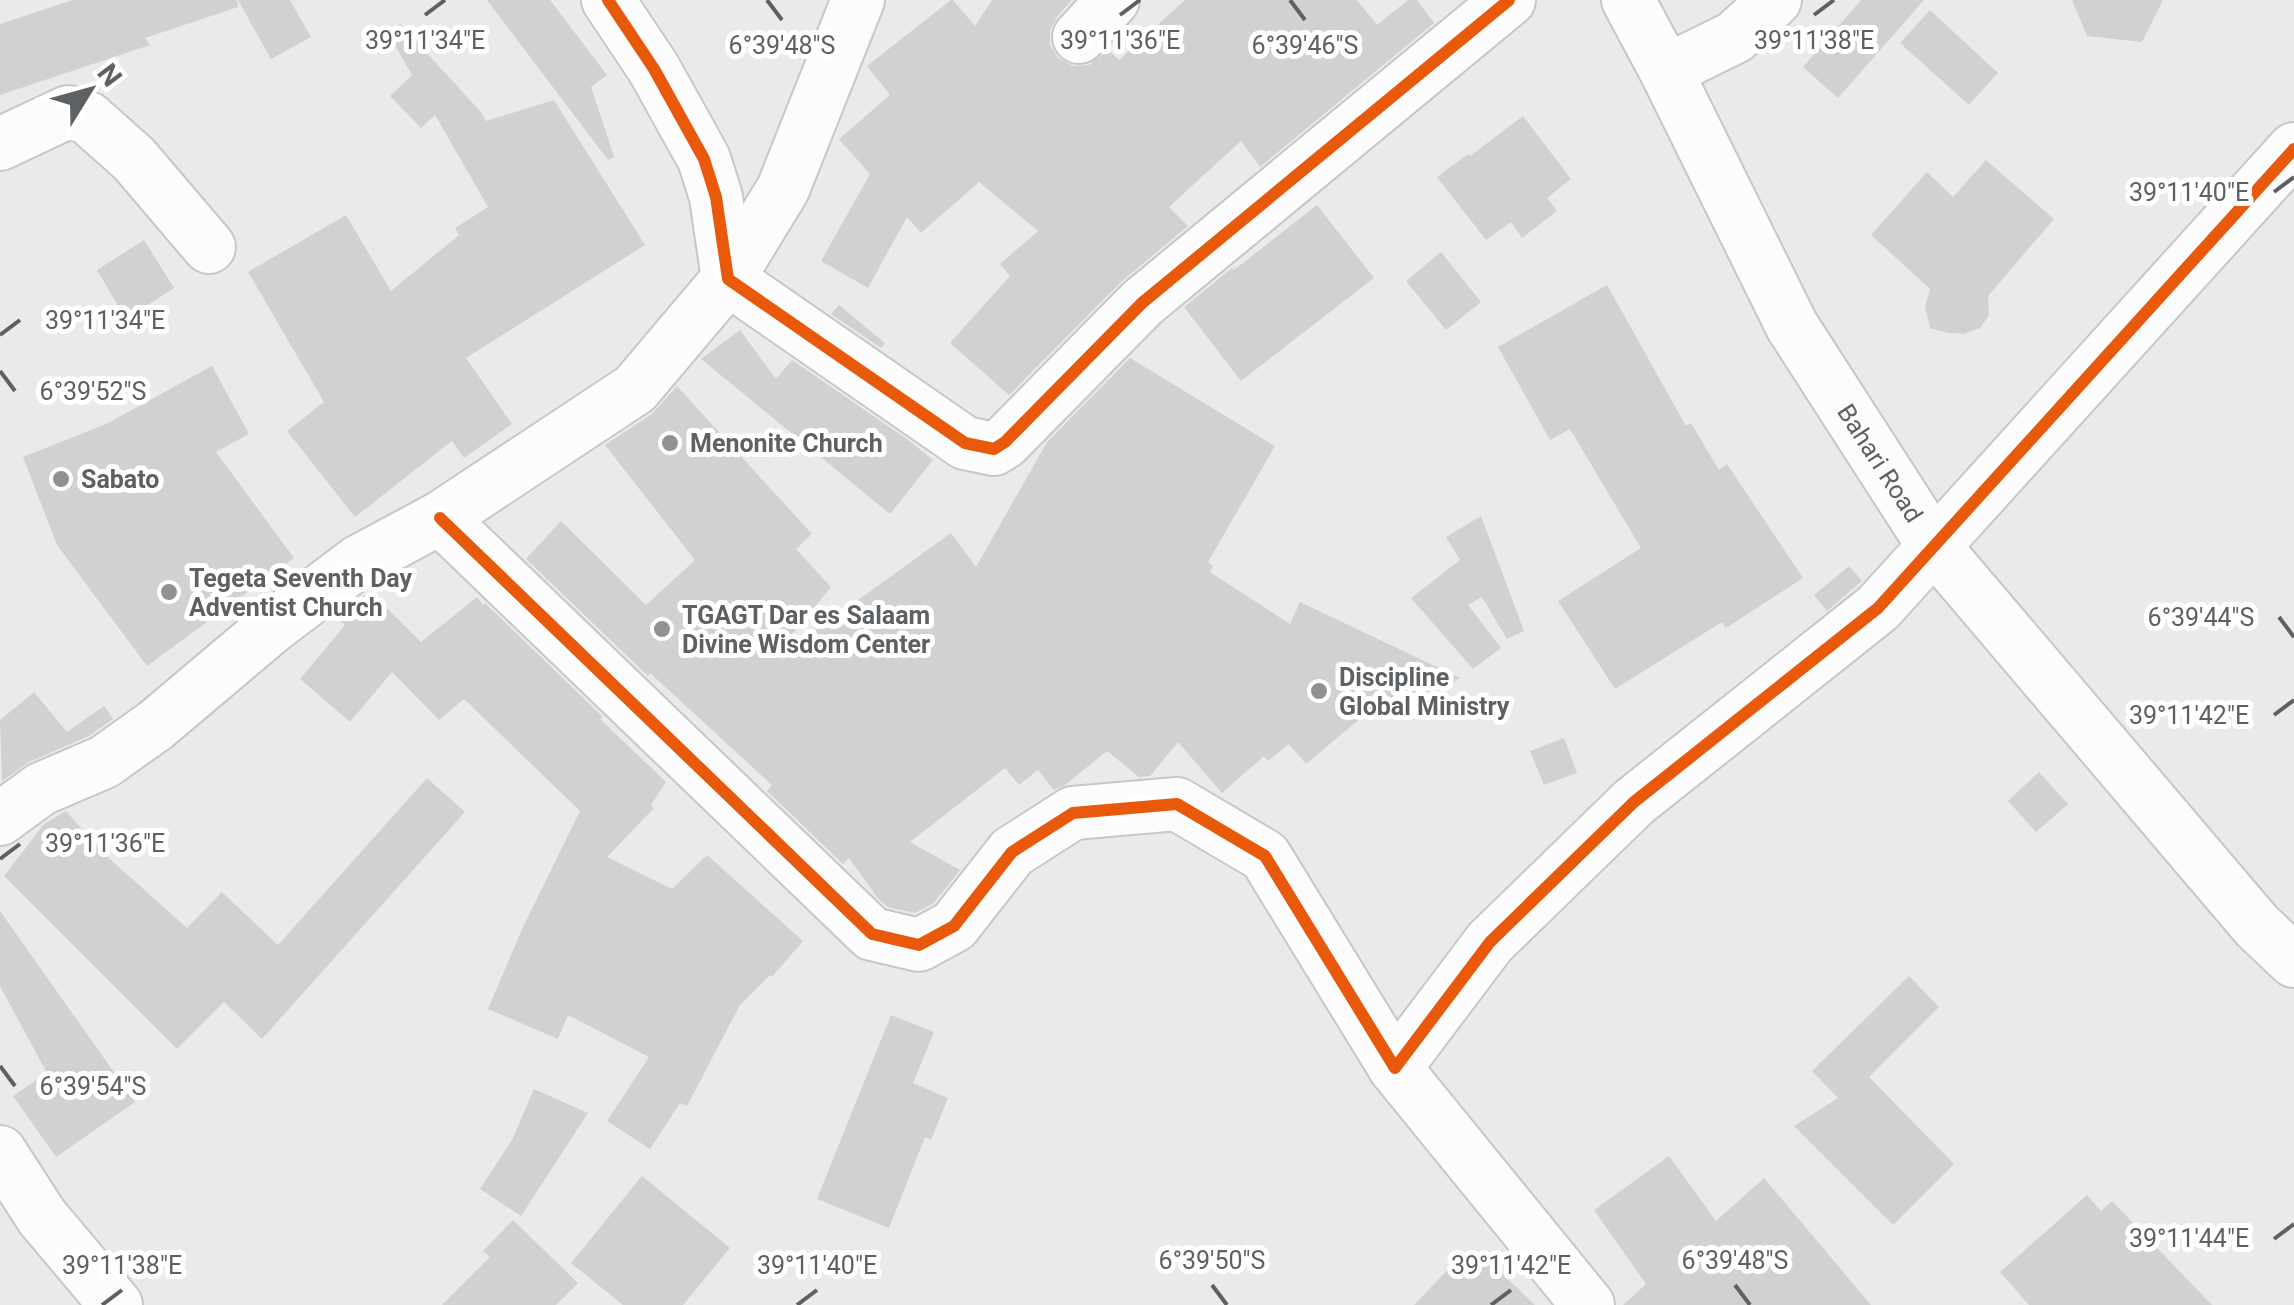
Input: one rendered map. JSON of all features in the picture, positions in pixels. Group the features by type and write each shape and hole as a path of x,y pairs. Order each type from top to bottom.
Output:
{"street":[{"path":"608,0 654,69 704,159 716,197 728,279 965,443 994,448 1005,442 1142,303 1508,0"},
{"path":"0,819 42,788 104,762 156,725 272,627 358,562 440,518 636,389 728,279 784,189 858,0"},
{"name":"Bahari Road","path":"1628,0 1792,326 1933,546 2257,926 2294,961"},
{"path":"1666,71 1735,37 1775,0"},
{"path":"0,144 68,112 88,118 134,160 209,247"},
{"path":"1395,1068 1490,942 1634,802 1878,608 2288,168"},
{"path":"440,518 872,934 920,945 954,926 1012,852 1073,813 1177,804 1265,856 1395,1068 1588,1305"},
{"path":"0,1152 42,1217 116,1305"}],"building":[{"path":"73,0 237,0 238,7 145,38 150,45 0,95 0,24"},
{"path":"238,0 290,0 311,37 271,59"},
{"path":"487,0 550,0 607,75 591,87 614,157 608,160"},
{"path":"951,0 975,26 992,0 1072,0 1050,31 1050,45 1058,58 1073,66 1089,65 1108,50 1119,60 1185,0 1357,0 1377,25 1408,0 1417,0 1434,23 1260,167 1241,141 1169,207 1188,226 1121,282 1009,395 950,343 1010,276 1000,264 1038,231 979,182 921,233 907,217 868,288 821,261 870,174 839,139 890,95 867,66"},
{"path":"1861,0 1924,0 1838,98 1803,67"},
{"path":"2072,0 2163,0 2142,42 2087,36"},
{"path":"1930,10 1998,73 1969,105 1900,43"},
{"path":"400,24 486,121 554,100 645,245 466,358 512,424 464,458 452,441 355,517 287,431 324,402 248,272 346,215 391,291 459,235 455,228 488,207 435,115 421,128 390,96 412,75 388,33"},
{"path":"1523,116 1571,179 1547,198 1557,211 1522,238 1511,222 1486,240 1437,177"},
{"path":"1986,160 2054,219 1988,296 1989,315 1980,328 1964,334 1948,333 1930,328 1925,307 1930,289 1871,235 1927,172 1953,197"},
{"path":"1317,205 1374,278 1241,381 1184,307"},
{"path":"144,240 174,288 126,319 97,270"},
{"path":"1441,252 1481,302 1446,330 1406,281"},
{"path":"1607,285 1686,426 1691,423 1719,470 1727,464 1803,578 1726,628 1722,622 1615,689 1558,601 1641,548 1570,429 1550,440 1498,347"},
{"path":"839,305 885,343 881,348 831,314"},
{"path":"740,330 776,379 792,360 933,460 890,514 701,359"},
{"path":"1130,358 1275,446 1208,562 1213,566 1210,572 1290,624 1300,602 1460,678 1408,718 1387,696 1306,764 1289,744 1268,761 1264,756 1222,793 1178,742 1150,776 1139,777 1107,751 1054,790 1038,770 1019,785 1005,768 910,842 960,870 934,903 915,913 887,907 849,858 843,864 767,791 772,785 650,673 648,676 526,559 561,521 646,605 695,560 605,445 652,414 677,386 812,534 796,549 831,587 779,650 783,654 951,533 976,567 1047,442"},
{"path":"212,366 249,434 216,452 294,558 147,666 57,545 23,457 106,424"},
{"path":"1481,516 1524,631 1507,639 1482,597 1468,605 1501,648 1473,669 1411,598 1460,560 1446,537"},
{"path":"1849,566 1862,581 1827,611 1814,595"},
{"path":"370,591 421,642 477,597 485,603 666,782 651,805 654,808 607,857 672,889 707,855 803,941 772,977 740,1005 687,1106 680,1103 650,1149 607,1121 649,1057 568,1015 558,1039 488,1009 580,811 464,699 439,720 392,672 350,722 300,679 345,625 336,616"},
{"path":"34,692 67,732 104,706 113,719 89,736 29,762 2,781 0,720"},
{"path":"1564,738 1577,773 1544,785 1530,751"},
{"path":"2039,772 2068,804 2036,832 2008,801"},
{"path":"427,778 465,812 262,1039 224,1002 177,1049 4,876 44,824 66,811 102,852 187,928 222,892 278,945"},
{"path":"0,911 135,1102 56,1157 13,1096 47,1073 0,986"},
{"path":"1909,976 1939,1007 1869,1077 1954,1164 1893,1225 1794,1126 1838,1098 1812,1071"},
{"path":"891,1015 934,1032 913,1083 948,1098 931,1140 925,1137 889,1228 817,1199"},
{"path":"534,1089 588,1113 521,1216 480,1189 512,1140"},
{"path":"1669,1156 1716,1221 1764,1178 1871,1305 1623,1305 1646,1284 1594,1210"},
{"path":"642,1176 730,1248 683,1305 623,1305 571,1263"},
{"path":"2087,1195 2101,1211 2112,1201 2212,1305 2029,1305 2000,1272"},
{"path":"513,1220 578,1283 556,1305 442,1305 490,1257 483,1251"},
{"path":"1487,1259 1535,1305 1414,1305 1454,1263 1470,1277"}],"cycle path":[{"path":"608,0 654,69 704,159 716,197 728,279 965,443 994,449 1142,303 1509,0"},
{"path":"440,518 872,934 919,945 954,926 1012,852 1073,813 1177,804 1265,856 1395,1068 1490,942 1634,802 1878,608 2294,149"}],"place":[{"name":"Menonite Church","path":"670,443"},
{"name":"Sabato","path":"61,479"},
{"name":"Tegeta Seventh Day Adventist Church","path":"169,592"},
{"name":"TGAGT Dar es Salaam Divine Wisdom Center","path":"662,629"},
{"name":"Discipline Global Ministry","path":"1319,691"}]}
